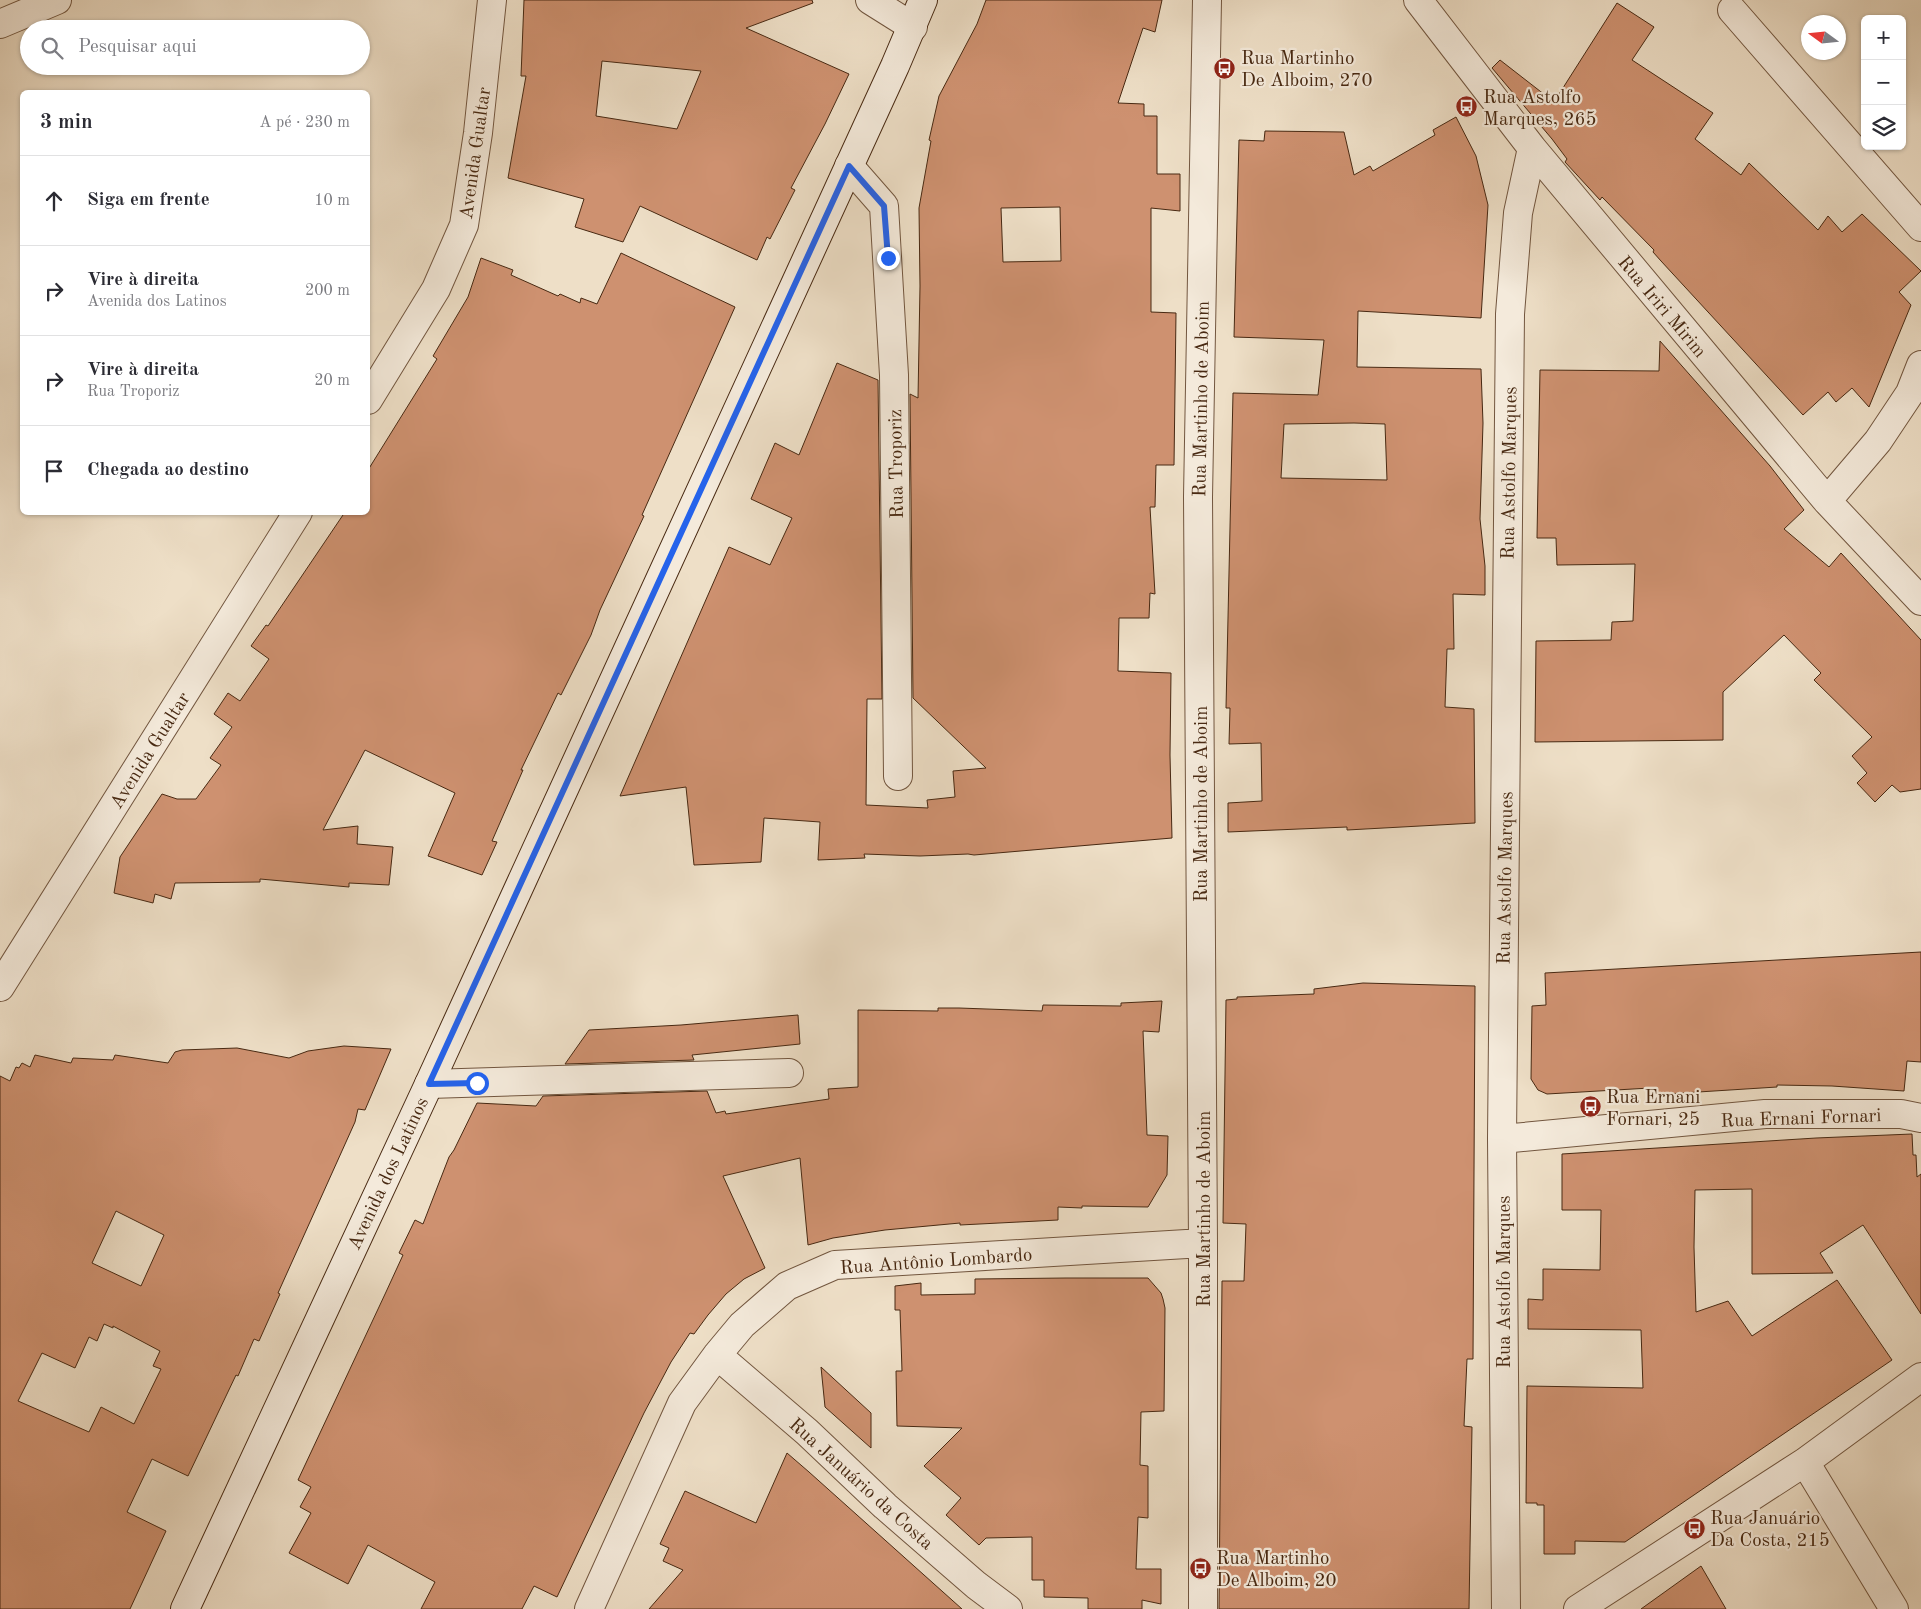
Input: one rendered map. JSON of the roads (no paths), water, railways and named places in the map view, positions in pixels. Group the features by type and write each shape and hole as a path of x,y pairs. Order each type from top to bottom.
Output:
{"street":[{"path":"0,24 57,0"},
{"name":"Avenida Gualtar","path":"370,397 436,289 464,225 478,133 492,0"},
{"path":"870,0 912,27"},
{"name":"Avenida dos Latinos","path":"185,1609 429,1084 849,166 923,0"},
{"name":"Rua Martinho de Aboim","path":"1203,1609 1204,1243 1198,497 1207,0"},
{"name":"Rua Iriri Mirim","path":"1418,0 1532,148 1827,501 1921,601"},
{"path":"1732,10 1921,227"},
{"name":"Rua Astolfo Marques","path":"1506,1609 1502,1138 1510,314 1518,213 1532,148"},
{"name":"Rua Troporiz","path":"849,166 884,206 894,375 898,776"},
{"path":"1827,501 1878,441 1910,393 1921,365"},
{"name":"Avenida Gualtar","path":"0,987 296,515"},
{"path":"429,1084 790,1073"},
{"name":"Rua Ernani Fornari","path":"1502,1138 1765,1114 1901,1114 1921,1118"},
{"name":"Rua Antônio Lombardo","path":"588,1609 682,1403 717,1355 742,1325 787,1286 835,1265 1204,1243"},
{"name":"Rua Januário da Costa","path":"717,1355 806,1432 892,1512 976,1585 1008,1609"},
{"path":"1578,1609 1805,1462 1921,1377"},
{"path":"1805,1462 1894,1609"}],"place":[{"name":"Rua Martinho De Alboim, 270","path":"1225,68"},
{"name":"Rua Astolfo Marques, 265","path":"1467,107"},
{"name":"Rua Ernani Fornari, 25","path":"1590,1107"},
{"name":"Rua Januário Da Costa, 215","path":"1694,1528"},
{"name":"Rua Martinho De Alboim, 20","path":"1200,1568"}]}
